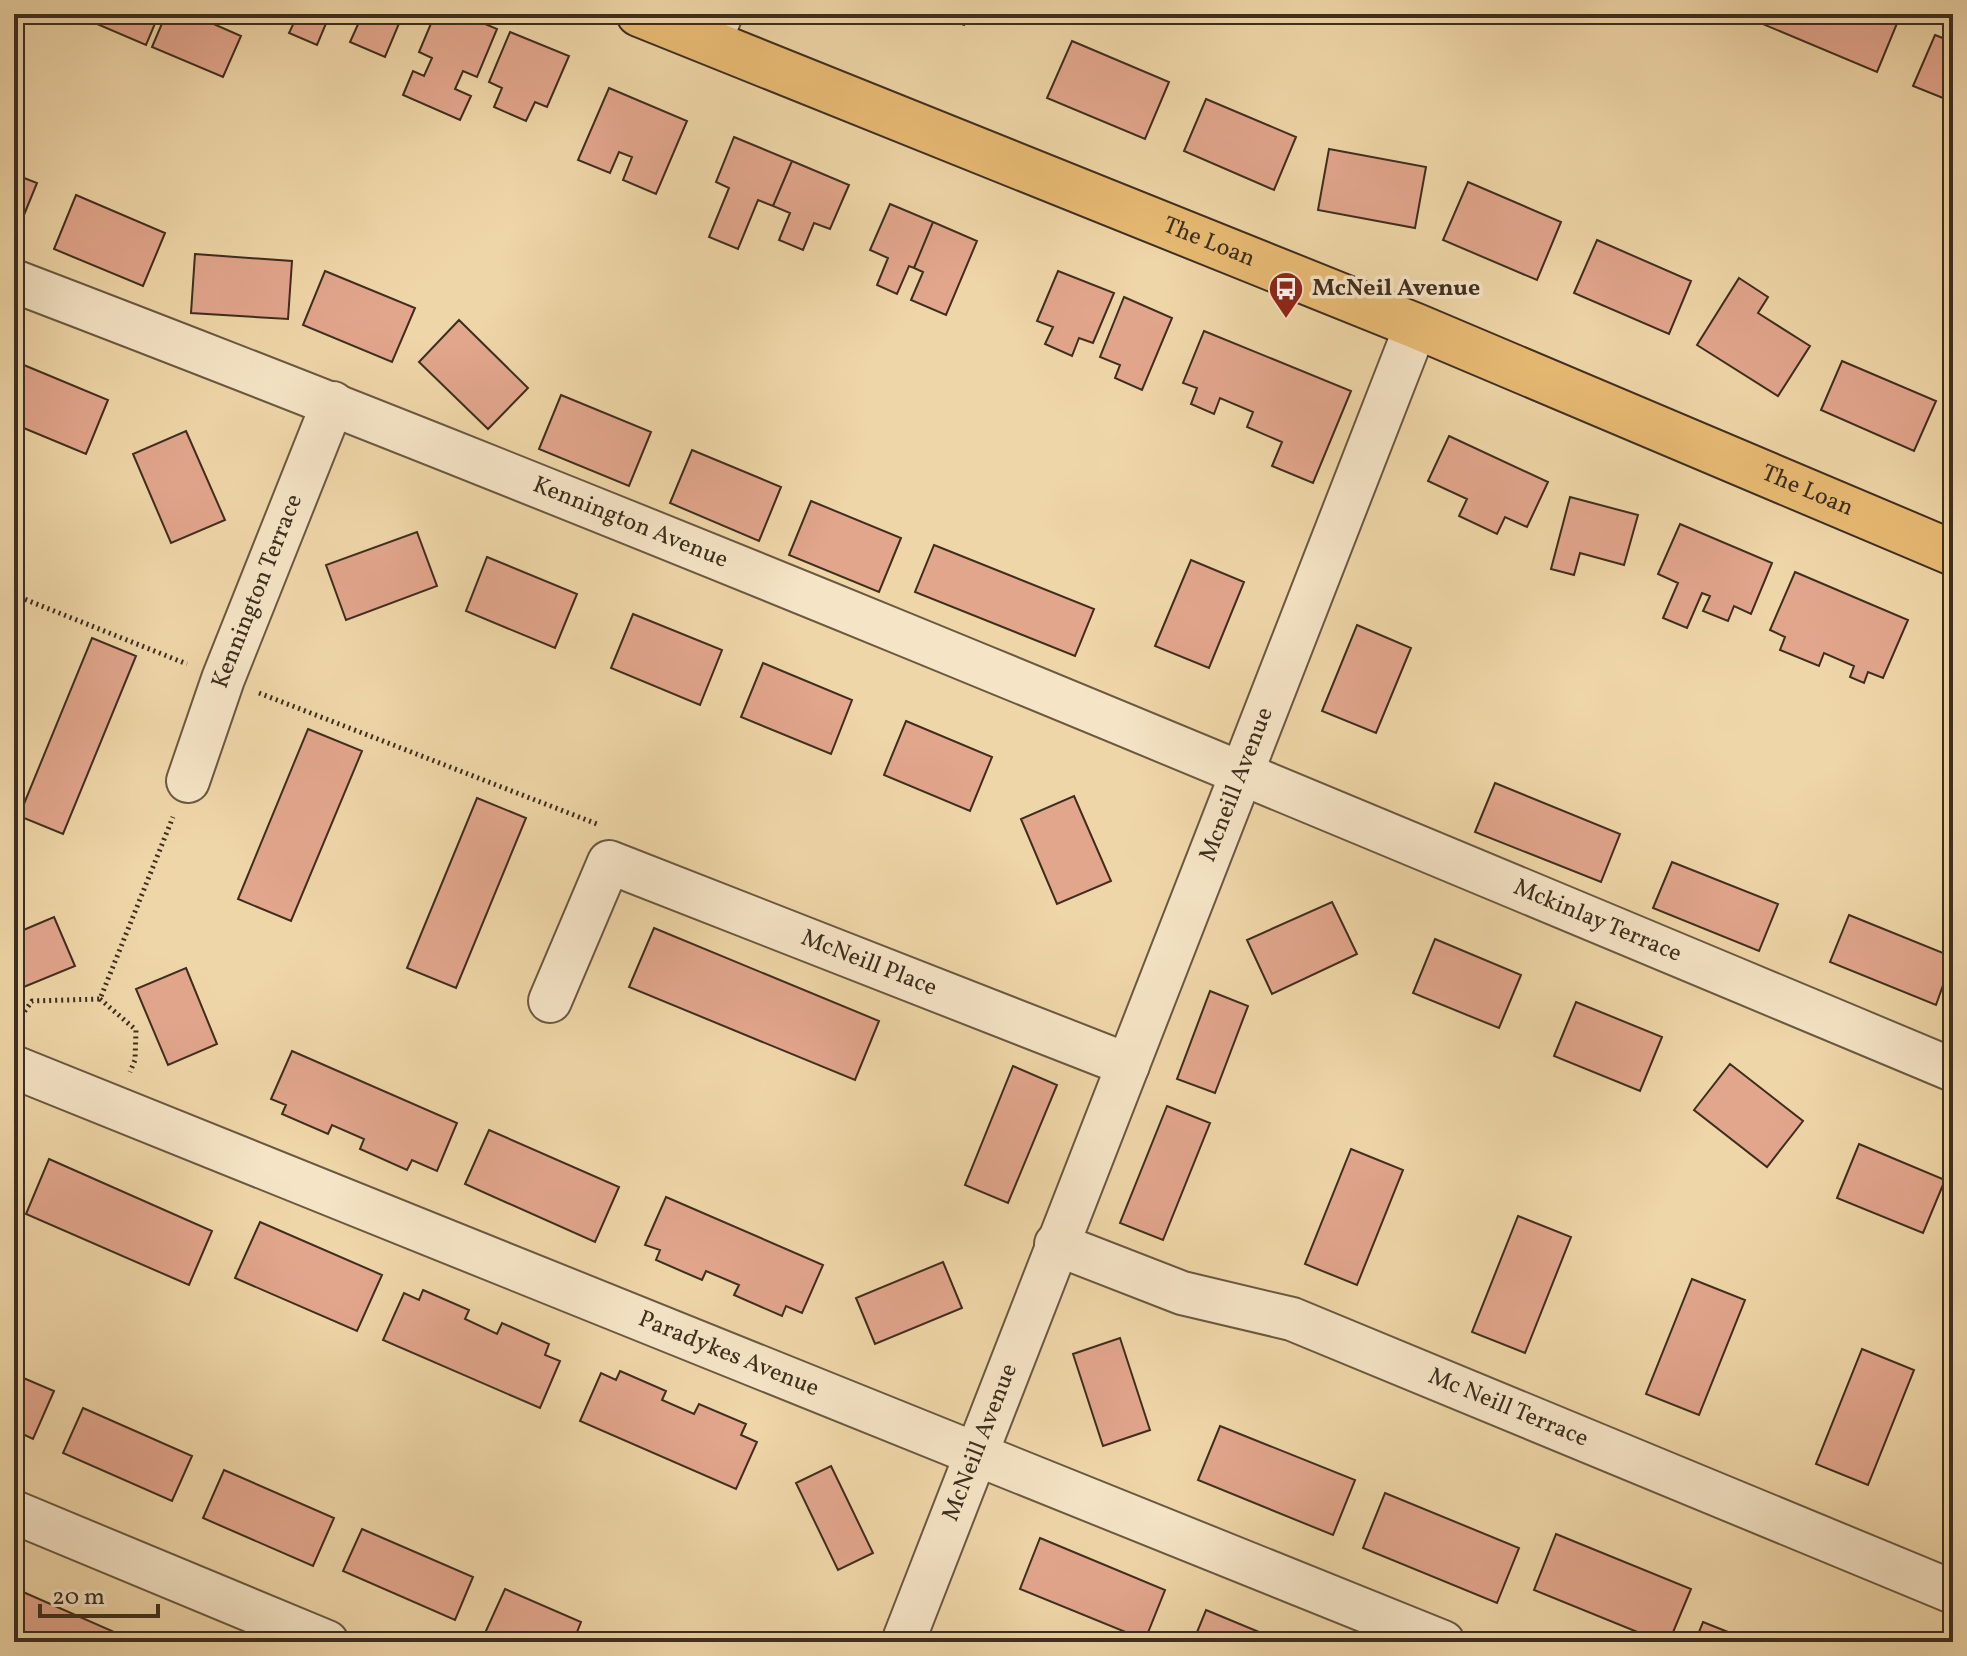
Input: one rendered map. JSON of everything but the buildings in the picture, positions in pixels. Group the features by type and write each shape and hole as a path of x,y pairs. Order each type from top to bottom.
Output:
{"main road":[{"name":"The Loan","path":"639,14 716,28 1953,553"}],"street":[{"name":"Kennington Avenue","path":"14,281 333,403 1242,773"},
{"name":"Mcneill Avenue","path":"1056,1244 1416,326"},
{"name":"Kennington Terrace","path":"188,781 223,679 333,403"},
{"name":"Mckinlay Terrace","path":"1242,773 1953,1070"},
{"path":"550,1001 609,862"},
{"name":"McNeill Place","path":"609,862 1128,1065"},
{"name":"Paradykes Avenue","path":"14,1067 1443,1642"},
{"name":"McNeill Avenue","path":"903,1642 1056,1244"},
{"name":"Mc Neill Terrace","path":"1056,1244 1182,1293 1292,1319 1953,1592"},
{"path":"14,1512 327,1642"}],"path":[{"path":"14,595 601,826 609,862"},
{"path":"100,999 188,781"},
{"path":"14,1026 32,1001 100,999 136,1030 135,1060 118,1109"}],"place":[{"name":"McNeil Avenue","path":"1286,320"}]}
